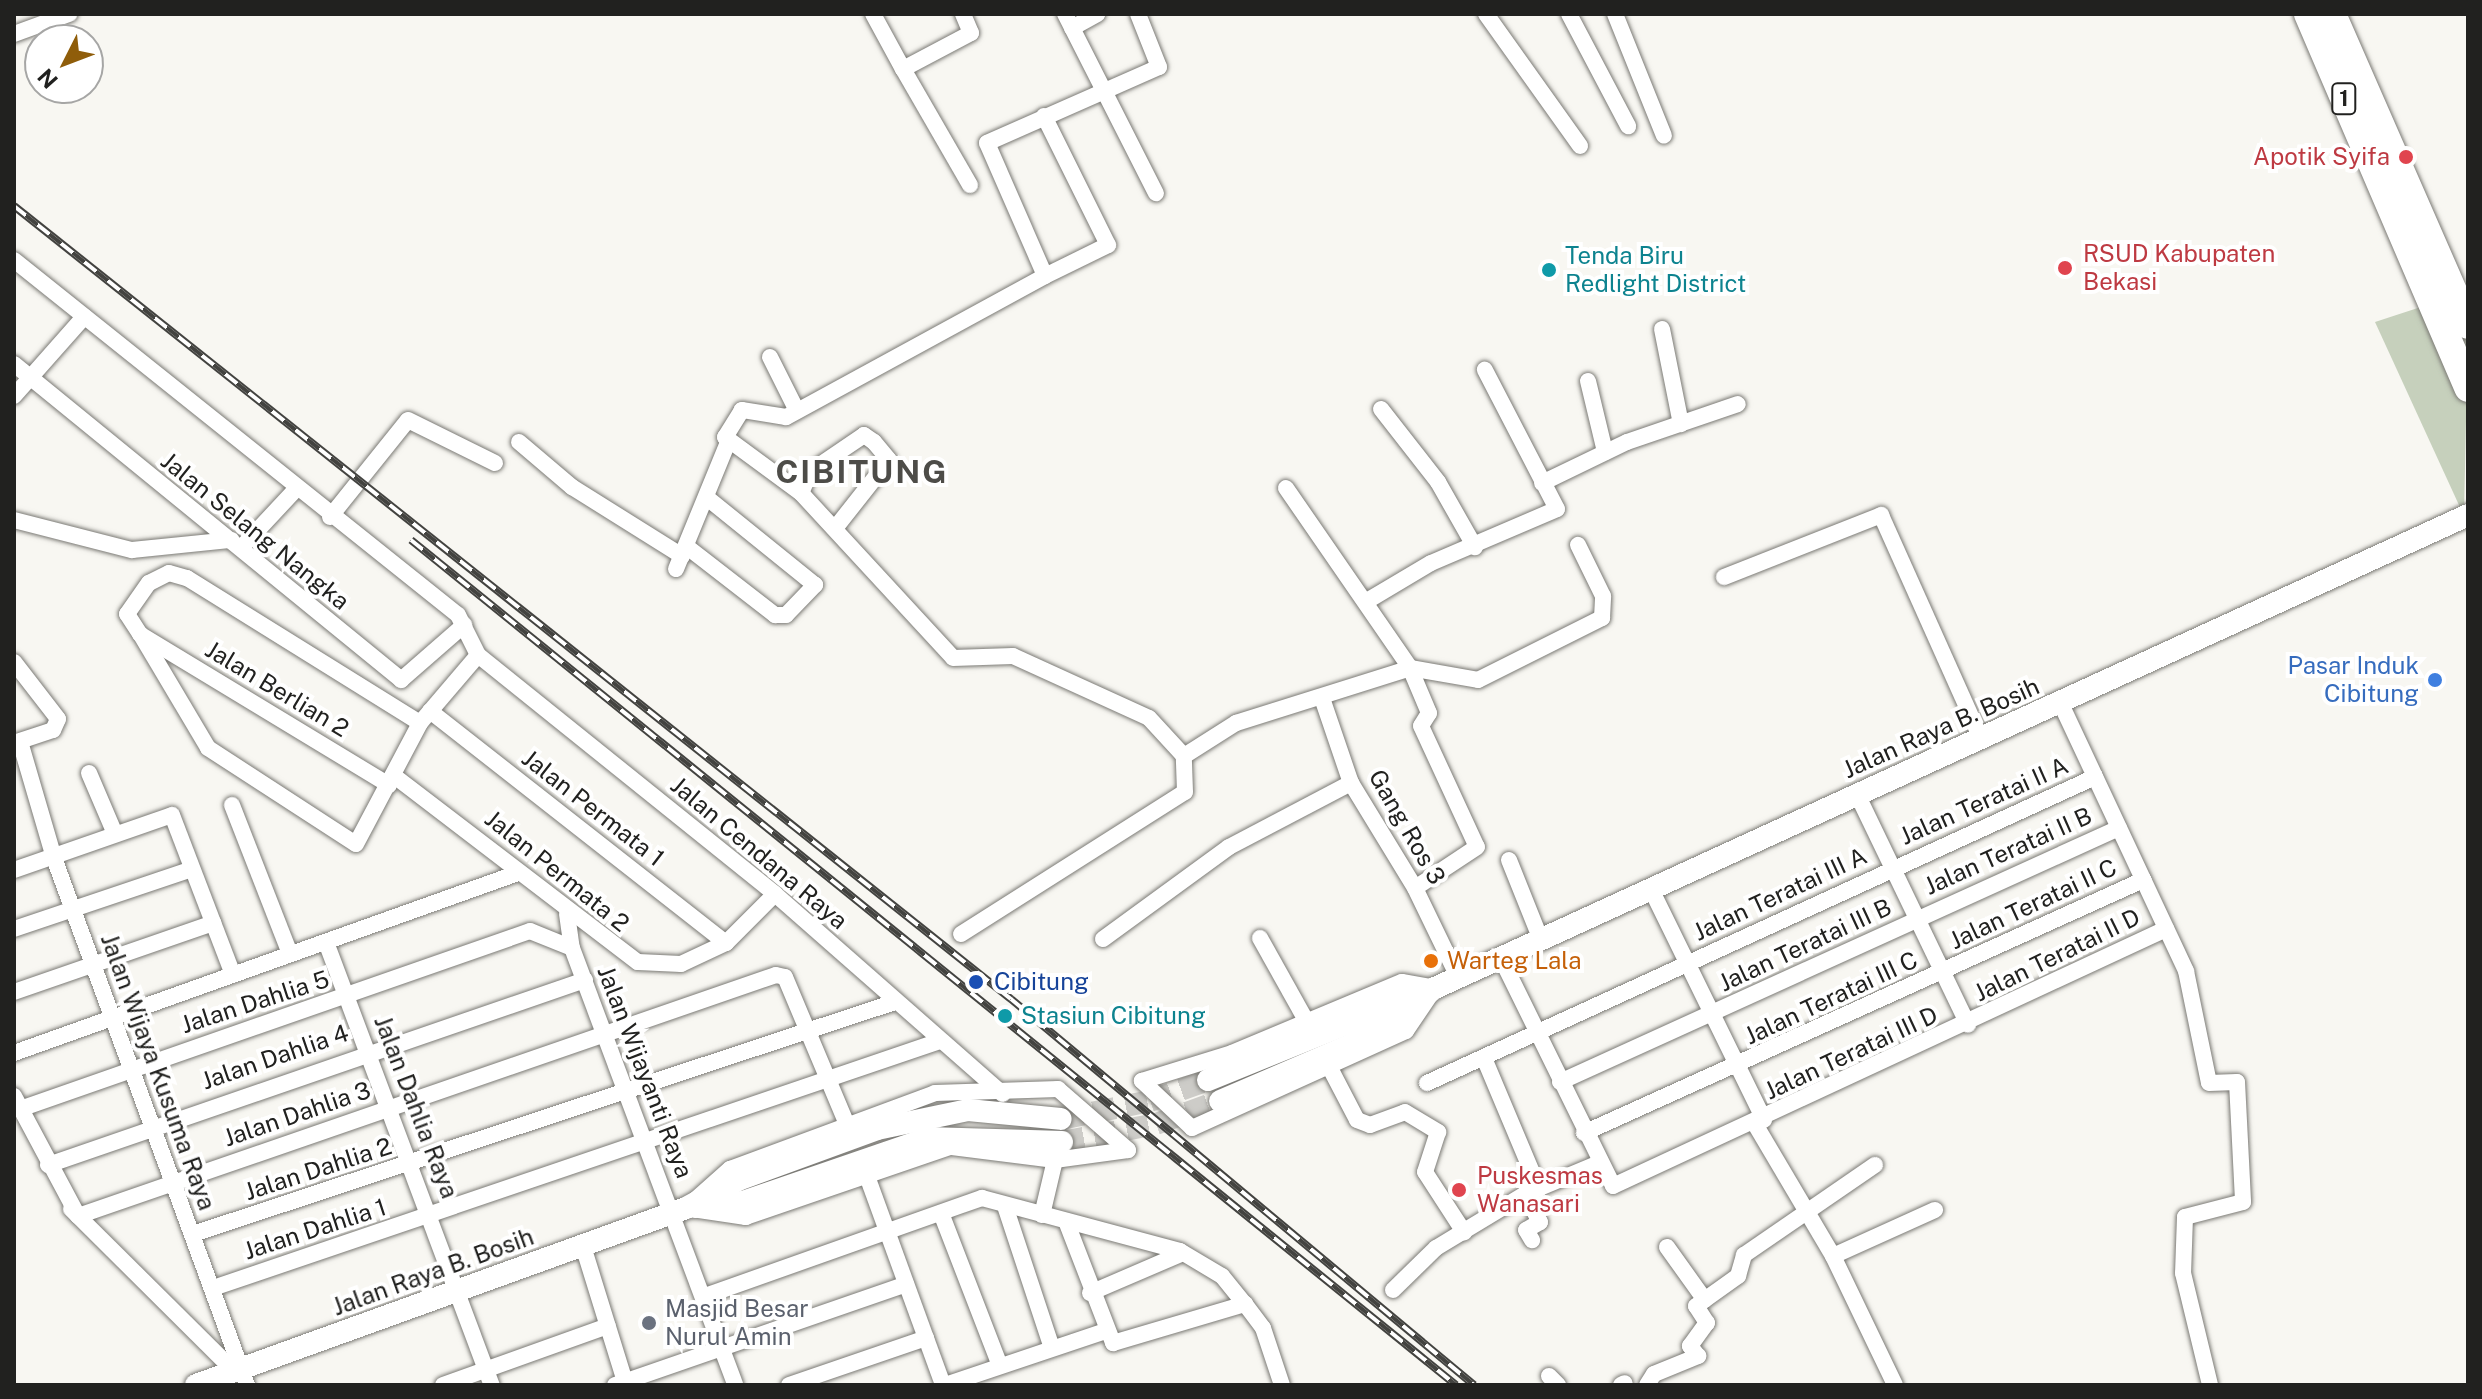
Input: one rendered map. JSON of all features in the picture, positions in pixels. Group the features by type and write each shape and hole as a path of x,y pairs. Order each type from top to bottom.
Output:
{"highway":[{"name":"1","path":"2308,14 2403,209 2468,325"},
{"name":"1","path":"2332,14 2468,388"}],"main road":[{"name":"Jalan Raya B. Bosih","path":"1435,988 2468,515"},
{"path":"1208,1080 1435,988"},
{"path":"1220,1101 1369,1037 1435,988"},
{"path":"680,1210 738,1180 924,1114 968,1110 1061,1119"},
{"path":"680,1210 743,1202 929,1138 1058,1151"},
{"name":"Jalan Raya B. Bosih","path":"196,1385 241,1375 459,1290 680,1210"}],"street":[{"path":"14,34 69,14"},
{"path":"873,14 970,185"},
{"path":"903,69 971,33 963,14"},
{"path":"1097,14 1068,21 1156,193"},
{"path":"1045,276 986,147 1044,116 1161,63 1138,14"},
{"path":"1486,14 1580,146"},
{"path":"1569,14 1628,126"},
{"path":"1615,14 1664,136"},
{"path":"681,557 728,442 727,426 742,410 777,418 797,411 1108,245 1044,116"},
{"path":"14,260 464,625 478,655 425,717 355,844 208,748 140,634"},
{"path":"14,396 84,317"},
{"path":"1662,329 1681,424"},
{"path":"770,357 797,411"},
{"name":"Jalan Selang Nangka","path":"14,364 401,680 464,625"},
{"path":"1367,601 1431,563 1475,547 1557,509 1485,370"},
{"path":"1588,381 1605,452"},
{"path":"1542,483 1605,452 1738,404"},
{"path":"1381,409 1438,482 1475,547"},
{"path":"330,517 408,420 495,463"},
{"path":"801,493 811,471 864,435 874,442 889,460 836,527"},
{"path":"519,442 572,487 775,615 786,615 815,585 706,497"},
{"path":"728,442 801,493 836,527 953,658 1013,656 1149,718 1184,756 1185,792 961,934"},
{"path":"1286,488 1367,601 1410,668 1429,713 1421,726 1477,847 1415,888"},
{"path":"14,520 132,550 236,544 295,490"},
{"path":"1724,577 1881,515 1981,739"},
{"path":"1184,756 1266,709 1322,698 1410,668 1478,680 1602,618 1603,596 1578,545"},
{"name":"Jalan Permata 1","path":"140,634 126,621 149,583 169,573 187,578 425,717 726,943"},
{"name":"Jalan Berlian 2","path":"140,634 391,780"},
{"name":"Jalan Cendana Raya","path":"478,655 775,894 1003,1094"},
{"path":"14,662 58,719 53,730 17,744"},
{"name":"Gang Ros 3","path":"1322,698 1351,783 1415,888 1458,977"},
{"path":"2061,704 2186,971 2209,1083 2237,1082 2244,1141 2243,1202 2185,1217 2185,1287 2210,1385"},
{"name":"Jalan Wijaya Kusuma Raya","path":"17,744 35,790 54,858 213,1288 241,1375"},
{"path":"89,773 115,834"},
{"name":"Jalan Teratai II A","path":"1893,868 2095,777"},
{"name":"Jalan Permata 2","path":"391,780 518,873 611,949 657,968 726,943 775,894"},
{"path":"1103,939 1229,847 1351,783"},
{"path":"1857,794 1968,1025"},
{"path":"232,805 290,954"},
{"path":"14,870 172,815 233,975"},
{"name":"Jalan Teratai II B","path":"1917,918 2119,828"},
{"path":"1509,860 1541,940"},
{"name":"Jalan Teratai III A","path":"1427,1083 1893,868"},
{"path":"14,929 192,869"},
{"path":"14,1053 518,873"},
{"name":"Jalan Teratai II C","path":"1943,972 2143,880"},
{"path":"1651,889 1739,1067 1760,1122 1833,1256 1895,1385"},
{"name":"Jalan Wijayanti Raya","path":"567,914 572,948 648,1144 680,1210 735,1385"},
{"name":"Jalan Teratai III B","path":"1560,1082 1713,1015 1917,918"},
{"path":"14,992 213,923"},
{"name":"Jalan Teratai II D","path":"1968,1025 2166,929"},
{"name":"Jalan Dahlia 5","path":"16,1106 347,997 530,931 572,948"},
{"path":"1260,938 1307,1022"},
{"name":"Jalan Dahlia Raya","path":"326,942 432,1216 489,1377"},
{"path":"1393,1290 1420,1260 1464,1232 1532,1192 1599,1163 1501,958"},
{"name":"Jalan Teratai III C","path":"1584,1133 1739,1067 1943,972"},
{"name":"Jalan Dahlia 3","path":"78,1216 390,1108 607,1038 776,975 785,977 809,1029"},
{"name":"Jalan Dahlia 4","path":"48,1165 152,1125 368,1050 585,980"},
{"path":"1402,982 1435,988 1406,1031 1331,1070 1192,1128 1142,1081 1307,1022 1402,982"},
{"name":"Jalan Dahlia 2","path":"193,1234 412,1164 627,1088 895,1002"},
{"name":"Jalan Teratai III D","path":"1599,1163 1610,1186 1760,1122 1968,1025"},
{"path":"809,1029 846,1122"},
{"name":"Jalan Dahlia 1","path":"213,1288 648,1144 940,1041"},
{"path":"1484,1058 1540,1222 1526,1230 1532,1240"},
{"path":"1331,1070 1357,1120 1370,1125 1405,1112 1431,1123 1438,1132 1425,1172 1464,1232"},
{"name":"Jalan Raya B. Bosih","path":"1058,1089 1128,1150 950,1147 746,1217 680,1210 730,1169 846,1122 935,1093 1003,1094 1058,1089"},
{"path":"16,1106 78,1216"},
{"path":"16,1106 57,1193 241,1375"},
{"path":"1042,1215 1058,1151"},
{"path":"1647,1385 1654,1374 1698,1356 1690,1346 1707,1323 1695,1307 1738,1276 1744,1255 1875,1165"},
{"path":"867,1176 944,1385 1051,1345 1109,1337 1245,1304"},
{"path":"705,1296 888,1233 972,1199 1183,1253 1222,1276 1263,1328 1282,1385"},
{"path":"1005,1206 1051,1345"},
{"path":"1833,1256 1935,1210"},
{"path":"941,1213 999,1363"},
{"path":"1066,1221 1090,1293 1109,1337"},
{"path":"583,1246 608,1326 620,1383 906,1284"},
{"path":"1667,1247 1705,1300"},
{"path":"1090,1293 1183,1253"},
{"path":"443,1385 489,1377 608,1326"},
{"path":"789,1385 926,1338"}],"green space":[{"path":"2430,304 2468,325 2464,516 2375,322"}],"tunnel":[{"path":"1061,1119 1150,1101 1208,1080"},
{"path":"1062,1142 1156,1124 1220,1101"}],"railway":[{"path":"14,206 1011,999 1474,1385"},
{"path":"411,540 1456,1385"}],"place":[{"name":"Apotik Syifa","path":"2406,157"},
{"name":"RSUD Kabupaten Bekasi","path":"2065,268"},
{"name":"Tenda Biru Redlight District","path":"1549,270"},
{"name":"Pasar Induk Cibitung","path":"2435,680"},
{"name":"Warteg Lala","path":"1431,961"},
{"name":"Cibitung","path":"976,982"},
{"name":"Stasiun Cibitung","path":"1005,1016"},
{"name":"Puskesmas Wanasari","path":"1459,1190"},
{"name":"Masjid Besar Nurul Amin","path":"649,1323"}],"district":[{"name":"CIBITUNG","path":"862,472"}]}
